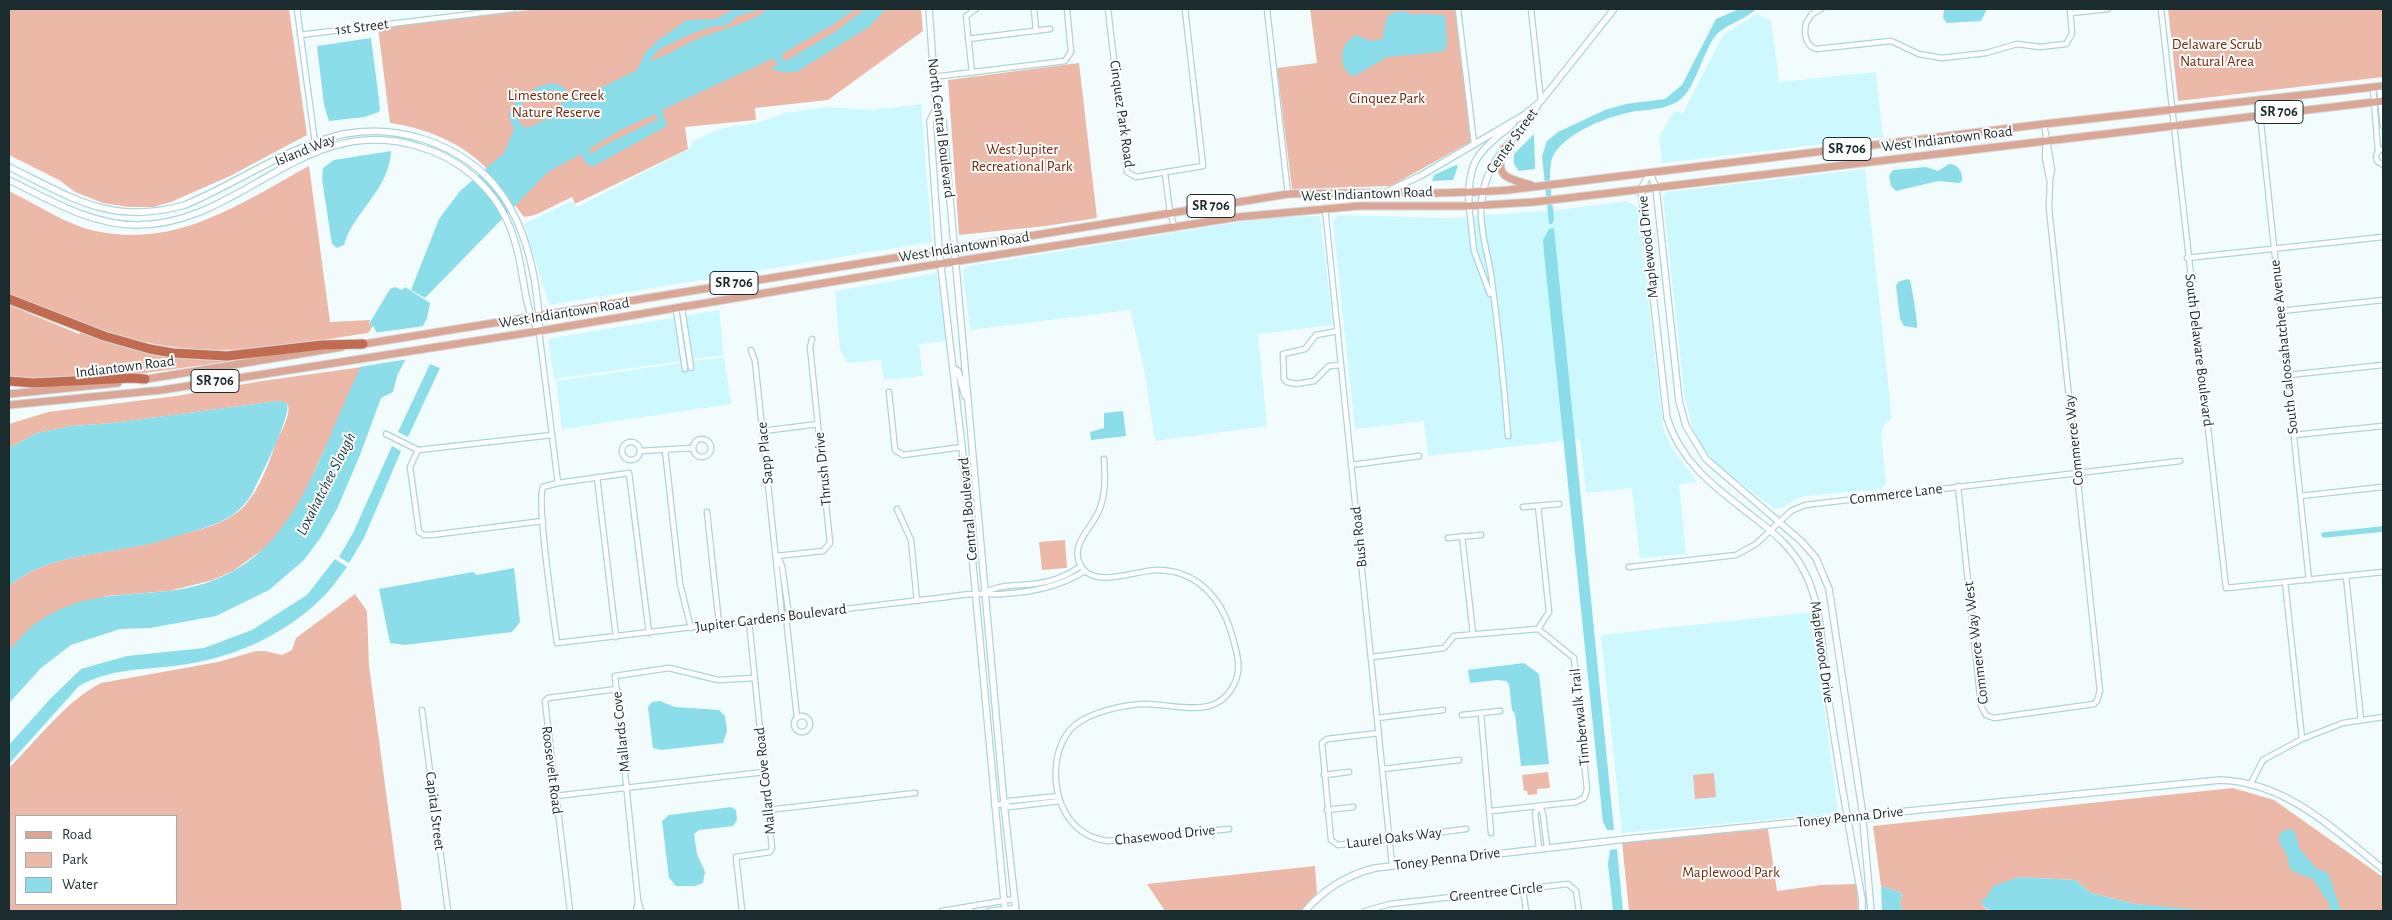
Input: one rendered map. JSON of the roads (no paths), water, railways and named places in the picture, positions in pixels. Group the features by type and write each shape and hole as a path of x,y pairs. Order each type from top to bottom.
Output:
{"highway":[{"path":"9,299 104,336 150,349 173,352 227,356 322,345 363,344"},
{"path":"9,381 25,383 146,379"}],"main road":[{"name":"West Indiantown Road","path":"363,344 422,336 955,247 1288,194 1482,192 2044,124 2378,87"},
{"name":"West Indiantown Road","path":"357,359 679,309 956,261 1238,217 1359,206 1480,206 1558,200 2174,124 2379,101"},
{"path":"1504,148 1499,161 1504,176 1515,181 1539,186"},
{"name":"Indiantown Road","path":"9,394 146,379 363,344"},
{"name":"Indiantown Road","path":"9,405 162,390 357,359"}],"street":[{"path":"297,9 316,150"},
{"name":"1st Street","path":"300,35 513,9"},
{"name":"North Central Boulevard","path":"929,9 936,109 943,121 955,247"},
{"path":"972,73 966,16 976,9"},
{"path":"1034,9 1036,31"},
{"path":"934,77 1065,60 1071,52 1067,9"},
{"name":"Cinquez Park Road","path":"1108,9 1127,172 1136,177 1203,166 1185,9"},
{"path":"1267,9 1288,194"},
{"path":"1458,9 1474,143"},
{"path":"1531,9 1541,101"},
{"name":"Center Street","path":"1508,436 1505,395 1490,273 1480,218 1480,206 1485,179 1504,148 1530,120 1541,101 1614,9"},
{"path":"1821,9 1812,14 1806,23 1807,43 1811,47 1816,49 1891,41 1919,54 1942,58 1986,53 2017,44 2040,47 2066,44 2072,34 2071,11 2108,9"},
{"name":"South Delaware Boulevard","path":"2160,9 2226,588 2285,582"},
{"path":"968,39 1050,29"},
{"path":"2378,87 2381,150 2376,158 2383,165"},
{"name":"Center Street","path":"1384,193 1408,182 1524,115 1541,101"},
{"path":"2379,101 2383,126"},
{"name":"Central Boulevard","path":"936,109 930,121 939,250 964,463 1004,910"},
{"name":"South Caloosahatchee Avenue","path":"2260,114 2309,580"},
{"path":"1469,206 1468,192 1471,168 1479,154 1524,115"},
{"name":"Commerce Way","path":"2044,124 2046,140 2045,157 2050,179 2049,208 2100,691 2097,701"},
{"name":"Island Way","path":"9,167 77,200 109,211 137,214 163,212 185,205 314,143 362,131 408,134 440,145 477,167 495,184 515,213 528,250 540,316 539,331"},
{"name":"Island Way","path":"9,180 78,213 106,222 136,225 164,223 188,217 211,207 316,150 362,140 405,142 437,152 456,163 471,174 489,192 508,220 518,252 530,317"},
{"path":"1165,173 1171,228"},
{"name":"Maplewood Drive","path":"1650,173 1656,188 1679,401 1686,426 1706,459 1780,521 1816,558 1829,589 1863,816 1871,911"},
{"name":"Maplewood Drive","path":"1650,173 1641,189 1664,404 1671,430 1684,454 1701,474 1787,546 1801,564 1815,597 1847,818 1862,899 1862,911"},
{"name":"Center Street","path":"1469,206 1474,251 1493,300"},
{"name":"Bush Road","path":"1326,208 1392,865"},
{"path":"2188,258 2383,237"},
{"name":"Central Boulevard","path":"955,247 1004,804 1016,910"},
{"path":"2280,311 2383,300"},
{"path":"679,309 678,326 684,369"},
{"path":"679,309 691,368"},
{"path":"530,317 539,331 558,482"},
{"path":"1338,331 1316,335 1305,349 1283,354 1284,379 1287,382 1296,384 1314,381 1329,366 1342,366"},
{"name":"Thrush Drive","path":"777,556 823,551 830,542 810,348 812,340"},
{"name":"Sapp Place","path":"751,350 755,361 777,556 782,566 797,718"},
{"path":"2288,375 2383,365"},
{"path":"953,368 958,371 969,413"},
{"path":"889,392 895,450 898,454 903,455 962,447"},
{"path":"763,430 818,424"},
{"path":"2294,435 2383,426"},
{"path":"386,434 418,450 552,435"},
{"path":"699,439 705,440 710,446 710,452 703,457 697,456 693,448 695,442 699,439"},
{"path":"630,442 636,443 640,451 636,459 631,461 623,456 622,451 624,445 630,442"},
{"path":"640,451 693,448"},
{"path":"418,450 410,467 419,532 431,535 543,521 541,492 543,487 558,482 629,473 649,632"},
{"path":"665,450 680,584 690,628"},
{"path":"1352,464 1419,456"},
{"path":"985,593 1000,594 1045,589 1067,582 1085,571 1078,559 1078,547 1094,522 1103,498 1104,459"},
{"name":"Commerce Lane","path":"1629,567 1736,555 1750,549 1794,509 1804,505 2180,461"},
{"path":"964,463 974,462"},
{"path":"597,477 616,636"},
{"name":"Commerce Way West","path":"1958,486 1981,706 1986,715 1994,718 2079,708 2089,706 2097,701"},
{"path":"2300,496 2383,487"},
{"path":"1523,507 1559,504"},
{"path":"1372,657 1444,648 1454,636 1538,629 1549,612 1538,506"},
{"path":"897,509 911,540 917,601"},
{"path":"707,512 719,624"},
{"name":"Jupiter Gardens Boulevard","path":"543,521 557,643 985,593"},
{"path":"1448,538 1481,534"},
{"path":"1462,536 1473,634"},
{"path":"985,593 1004,587 1058,579 1081,566"},
{"name":"Chasewood Drive","path":"1085,571 1093,575 1114,577 1161,570 1179,574 1196,582 1219,603 1226,616 1238,662 1237,676 1230,690 1220,700 1200,708 1149,704 1130,706 1093,716 1079,722 1063,738 1057,752 1056,767 1059,796 1070,820 1078,829 1092,837 1108,841 1228,829"},
{"path":"2302,739 2285,582 2383,572"},
{"path":"2346,576 2361,720"},
{"name":"Mallard Cove Road","path":"742,911 736,857 770,852 772,848 749,621"},
{"name":"Timberwalk Trail","path":"1491,811 1576,802 1584,798 1587,790 1574,658 1538,629"},
{"name":"Mallards Cove","path":"641,911 638,900 615,676 669,668 718,680 755,678"},
{"name":"Roosevelt Road","path":"570,911 545,700 548,698 617,689"},
{"name":"Capital Street","path":"422,710 448,911"},
{"path":"1377,718 1443,710"},
{"path":"1462,716 1500,711"},
{"path":"1481,714 1491,811 1489,817 1491,833"},
{"path":"2250,784 2263,760 2302,739 2330,727 2383,717"},
{"name":"Laurel Oaks Way","path":"1379,733 1324,740 1321,747 1331,840 1333,843 1338,844 1466,829"},
{"path":"1382,769 1459,760"},
{"path":"556,796 764,772"},
{"path":"1324,775 1349,772"},
{"name":"Toney Penna Drive","path":"1306,911 1320,896 1342,880 1366,870 1392,865 1547,847 2230,780 2270,789 2296,802 2383,869"},
{"path":"768,810 915,793"},
{"path":"994,806 1009,801 1059,796"},
{"path":"1004,804 1009,807 1060,801"},
{"path":"1540,806 1543,814 1547,847"},
{"path":"1539,848 1535,813 1540,806"},
{"path":"1328,810 1353,807"},
{"name":"Greentree Circle","path":"1365,911 1390,904 1523,889 1571,886 1576,891 1579,911"},
{"path":"1523,889 1526,911"},
{"path":"957,910 1014,899"},
{"name":"Mallards Cove","path":"636,911 638,900"},
{"path":"988,911 1016,910"},
{"path":"942,911 971,911"}],"water":[{"path":"734,9 762,9 737,16 727,25 710,27 691,34 660,49 650,60 655,60 697,39 748,20 765,12 763,9 855,9 834,24 782,54 783,60 786,61 835,32 865,9 886,9 869,27 798,71 784,72 771,68 777,65 774,58 662,110 667,126 592,167 585,162 581,154 548,172 425,298 411,290 439,219 460,191 504,153 514,129 509,115 517,98 529,97 536,87 553,83 562,86 570,94 584,96 637,70 646,51 687,20 716,19","holes":["549,90 558,91 564,95 560,106 550,116 525,128 519,122 517,112 522,104","655,114 658,119 603,146 591,154 589,149 620,130"]},
{"path":"1739,9 1756,9 1718,33 1709,46 1693,83 1684,96 1674,104 1662,108 1614,116 1600,121 1563,143 1555,153 1551,163 1550,184 1554,220 1552,224 1549,224 1542,156 1547,141 1558,132 1605,110 1626,104 1665,99 1682,85 1716,19"},
{"path":"1944,9 1987,9 1981,21 1947,23 1943,18"},
{"path":"1404,11 1414,15 1445,15 1446,49 1440,52 1387,57 1355,76 1347,72 1343,64 1342,55 1344,47 1348,42 1356,35 1371,41 1382,39 1388,16"},
{"path":"371,38 379,112 364,117 329,121 324,105 317,46"},
{"path":"1534,134 1535,169 1519,171 1514,164 1514,154"},
{"path":"391,151 389,165 378,189 355,221 344,245 337,248 332,244 322,179 323,168 334,160"},
{"path":"1949,164 1955,165 1961,172 1962,181 1959,183 1938,181 1896,191 1891,186 1889,176 1893,170 1926,167 1938,171"},
{"path":"1456,165 1458,166 1453,180 1432,181 1434,175"},
{"path":"1554,228 1614,830 1607,830 1603,822 1544,253 1543,240 1549,229"},
{"path":"1910,280 1911,284 1917,328 1904,326 1900,319 1896,286 1898,282"},
{"name":"Loxahatchee Slough","path":"395,287 402,290 405,287 430,303 427,318 397,376 393,392 381,398 337,509 321,537 304,560 269,590 216,616 150,628 120,629 71,645 41,668 9,703 9,651 38,622 53,613 85,601 118,595 169,591 204,584 233,571 257,554 278,533 295,509 309,482 376,332 374,327 369,324 390,289"},
{"path":"430,364 440,368 408,437 398,432"},
{"path":"278,401 287,403 285,420 253,492 239,510 212,525 154,543 71,558 38,568 9,586 9,448 37,433 72,426 113,423"},
{"path":"1123,411 1126,436 1091,440 1090,432 1104,428 1104,413"},
{"path":"392,446 401,451 364,538 349,563 339,557 353,533"},
{"path":"335,559 347,567 323,597 291,624 254,644 215,658 195,663 113,673 90,680 79,686 9,764 9,745 50,699 81,669 127,656 204,648 252,630 307,595"},
{"path":"514,568 520,622 512,632 405,645 390,643 379,589 473,572 477,575"},
{"path":"1524,663 1539,674 1549,764 1521,766 1515,714 1512,710 1509,684 1506,681 1497,680 1470,683 1468,670"},
{"path":"660,701 675,707 719,710 725,716 727,731 723,743 661,750 653,748 648,707 652,702"},
{"path":"731,807 736,810 737,820 733,826 699,830 694,834 697,854 705,872 703,883 695,886 676,886 669,878 662,821 669,815"},
{"path":"2291,829 2295,832 2299,848 2316,868 2328,873 2341,911 2330,911 2329,904 2313,879 2294,872 2289,867 2287,855 2279,842 2279,834"},
{"path":"1617,849 1623,911 1613,911 1608,864 1610,850"},
{"path":"2019,877 2075,880 2091,893 2135,904 2212,911 2000,911 1988,909 1984,906 1981,900 1987,897 1993,886"},
{"path":"1881,886 1902,893 1900,904 1903,911 1882,911"}],"waterway":[{"path":"2324,535 2383,529"}],"park label":[{"name":"Delaware Scrub Natural Area","path":"2217,52"},
{"name":"Cinquez Park","path":"1387,98"},
{"name":"Limestone Creek Nature Reserve","path":"556,104"},
{"name":"West Jupiter Recreational Park","path":"1022,158"},
{"name":"Maplewood Park","path":"1731,872"}]}
